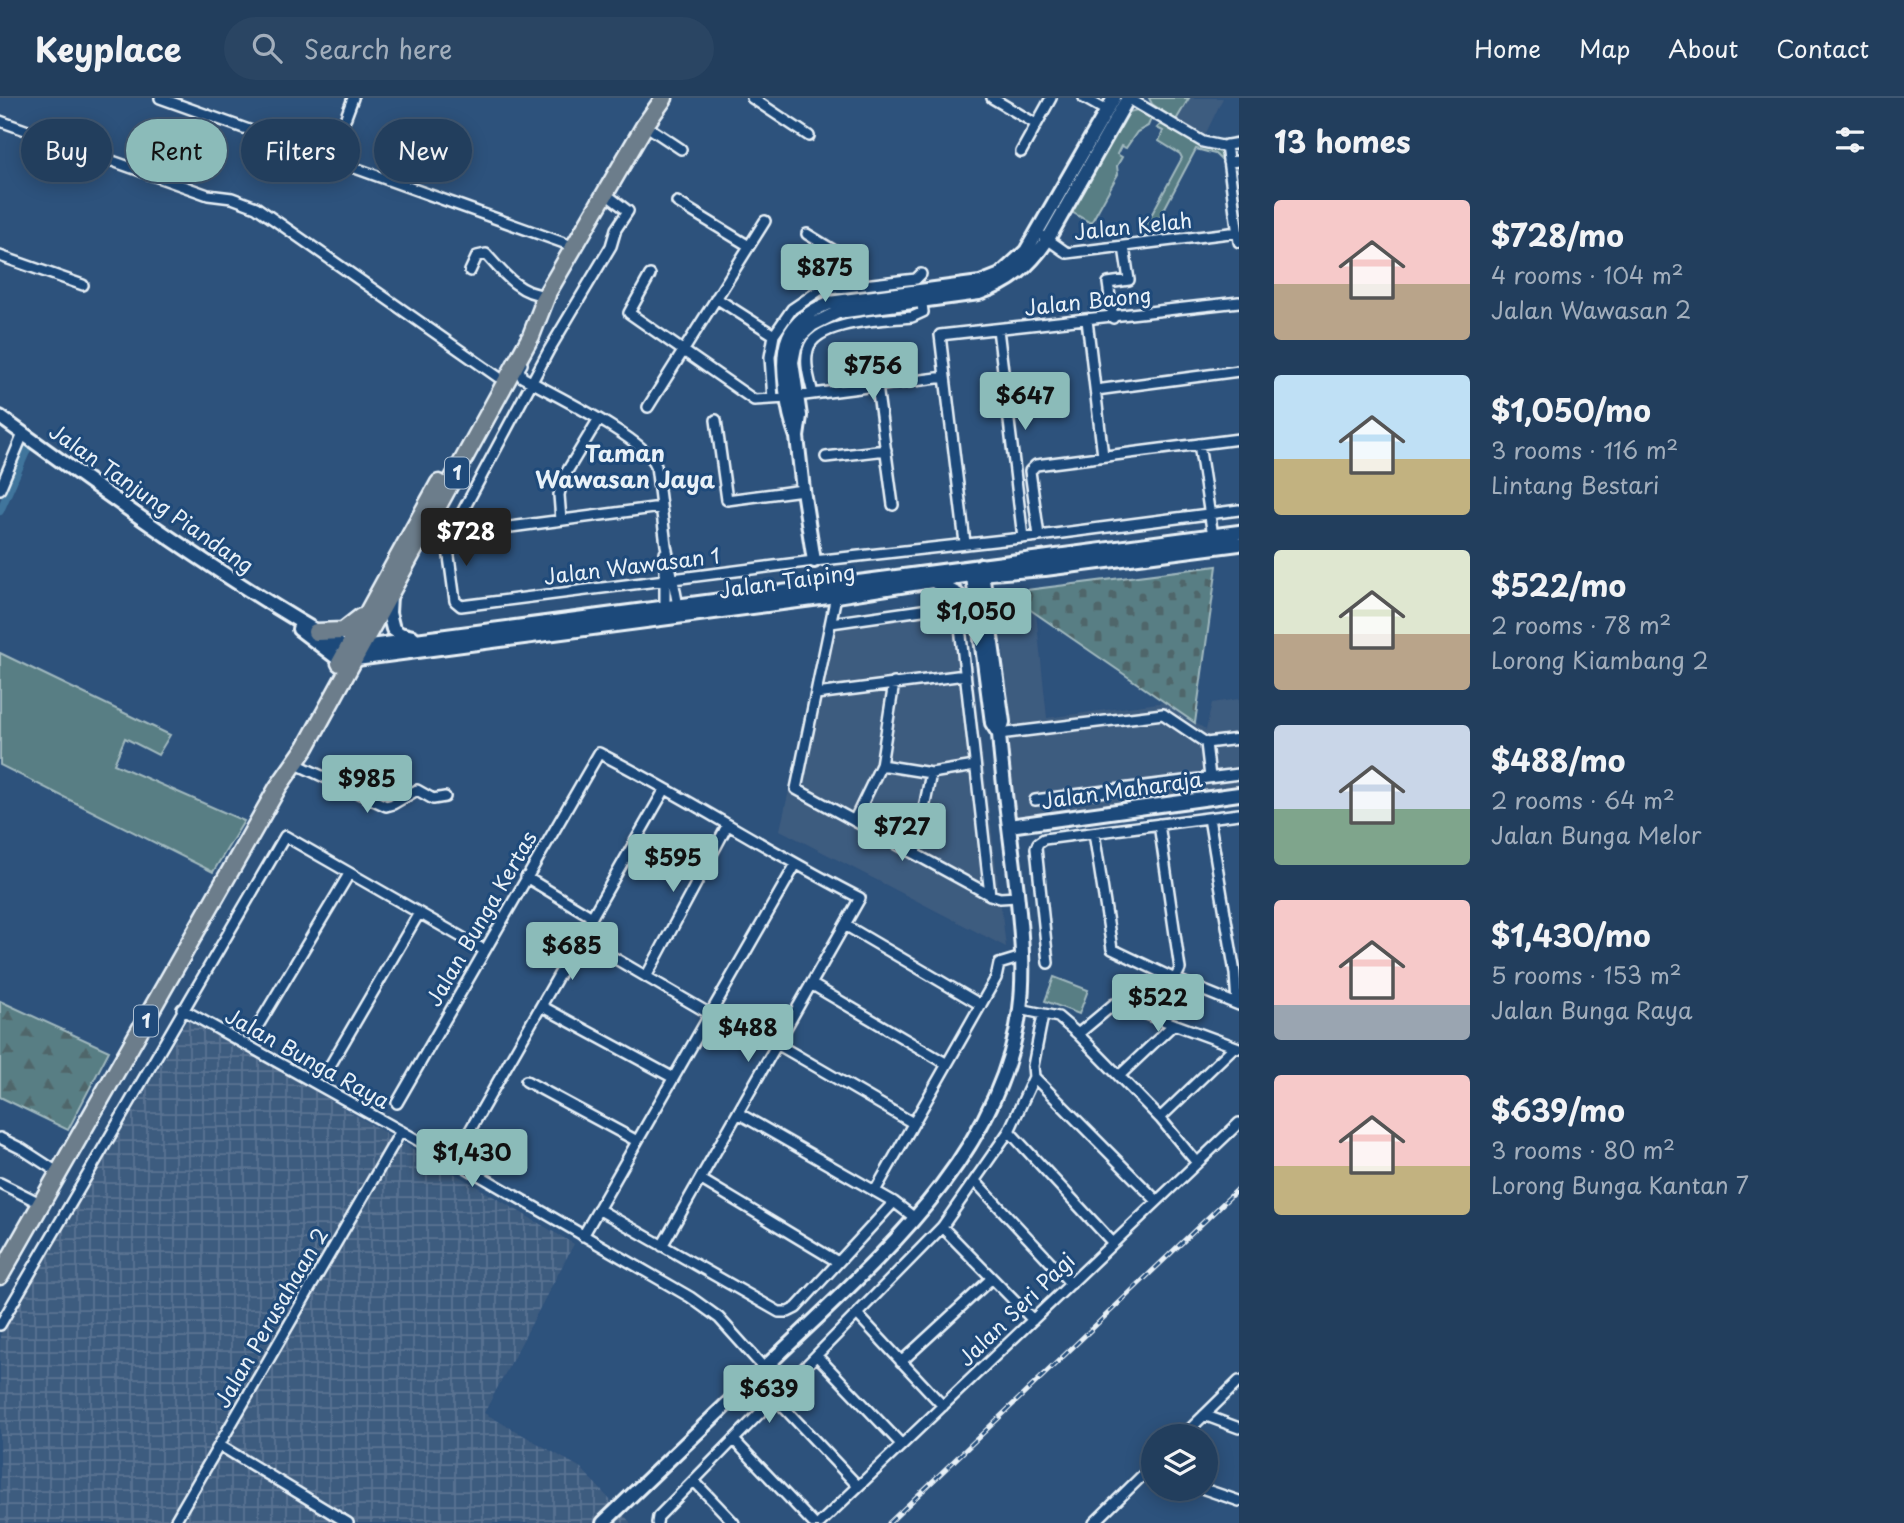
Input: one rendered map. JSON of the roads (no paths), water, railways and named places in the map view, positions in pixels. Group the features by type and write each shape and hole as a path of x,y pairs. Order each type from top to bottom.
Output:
{"highway":[{"name":"1","path":"351,654 366,614 498,377 538,294 575,247 645,125 664,98"},
{"name":"1","path":"0,1276 293,764 299,743 351,654 390,596 522,352 538,294"},
{"path":"316,632 343,631 366,614"}],"main road":[{"path":"814,561 797,437 800,416 792,397 792,362 801,335 812,325 838,312 921,296 979,293 994,288 1028,266 1114,98"},
{"path":"1043,236 1134,100"},
{"name":"Jalan Tanjung Piandang","path":"0,417 227,577 351,654"},
{"name":"Jalan Taiping","path":"351,654 1239,532"},
{"name":"Jalan Taiping","path":"351,654 423,639 836,596 933,581 977,570 1045,569 1239,544"},
{"path":"977,570 978,616 992,723 999,734"},
{"path":"603,1523 837,1298 915,1218 965,1153 996,1093 1010,1054 1020,1009 1022,957 999,734 1003,722 977,570"},
{"path":"933,581 957,594 978,616"},
{"path":"390,596 389,613 393,629 400,634 423,639"},
{"name":"Jalan Tanjung Piandang","path":"281,612 304,634 351,654"},
{"name":"Jalan Maharaja","path":"1010,826 1239,794"}],"street":[{"path":"160,98 241,128"},
{"path":"345,119 353,98"},
{"path":"752,98 809,136"},
{"path":"992,98 1036,124"},
{"path":"1021,152 1051,98"},
{"path":"1084,98 1107,111"},
{"path":"1134,100 1203,142 1212,145 1239,143"},
{"path":"0,122 208,195 232,198 256,207 498,377"},
{"path":"645,125 681,149"},
{"path":"1226,145 1238,237"},
{"path":"1228,162 1239,161"},
{"path":"360,171 575,247"},
{"path":"450,535 531,382 611,246 616,229 628,209 606,194"},
{"path":"677,202 749,246"},
{"path":"648,407 765,221"},
{"path":"807,234 851,261 854,285"},
{"name":"Jalan Kelah","path":"1043,236 1067,253 1238,237"},
{"path":"1112,317 1108,283 1129,280 1124,247"},
{"path":"470,271 477,256 486,254 512,282 538,294"},
{"path":"0,256 83,285"},
{"path":"772,399 770,357 774,335 792,309 802,300 820,290 916,279 921,274"},
{"path":"650,275 629,313 754,400 945,377 965,543"},
{"path":"813,394 807,360 808,348 821,334 831,327 912,317 923,312 921,296"},
{"path":"716,298 774,335"},
{"name":"Jalan Baong","path":"945,377 940,335 1239,302"},
{"path":"1087,320 1103,456"},
{"path":"998,330 1023,538"},
{"path":"522,352 524,360 519,369 522,377"},
{"path":"1096,390 1239,371"},
{"path":"499,395 506,393 514,378 522,377 598,420 651,455 656,466 666,545 674,579 672,611"},
{"path":"877,386 893,505"},
{"path":"561,520 559,495 564,478 598,420"},
{"path":"716,420 727,500 803,490"},
{"path":"0,489 23,434"},
{"path":"1039,537 1031,467 1239,439"},
{"path":"1199,444 1213,536"},
{"path":"826,457 886,450"},
{"path":"450,535 661,507"},
{"name":"Jalan Wawasan 1","path":"450,535 448,549 456,601 461,606 468,606 1239,510"},
{"path":"666,545 664,580 672,611"},
{"path":"836,596 796,789 990,895 1000,898 1017,897"},
{"path":"831,623 943,607 953,611 958,618 990,895"},
{"path":"816,694 965,675"},
{"path":"854,821 881,765 894,683"},
{"path":"999,734 1163,715 1206,743 1239,738"},
{"path":"1206,743 1210,777"},
{"name":"Jalan Bunga Kertas","path":"397,1102 599,753 665,789"},
{"path":"293,764 386,806 417,790 433,799 445,797"},
{"path":"881,765 931,773 975,766"},
{"path":"915,853 931,773"},
{"path":"1035,800 1239,774"},
{"path":"453,1160 665,789 860,898 662,1246"},
{"path":"1048,963 1036,848 1038,843 1044,839 1239,814"},
{"path":"1094,833 1112,949 1175,979 1238,1004 1209,818"},
{"path":"1159,824 1180,969 1175,979"},
{"path":"646,977 727,826"},
{"path":"0,1325 285,836 484,950"},
{"path":"583,1236 796,864"},
{"path":"257,1029 349,874"},
{"path":"526,877 592,917"},
{"path":"327,1070 419,913"},
{"path":"845,925 981,1005"},
{"path":"580,938 710,1014"},
{"path":"875,1191 996,978 999,964 1022,957"},
{"path":"811,984 947,1064"},
{"path":"1078,1034 1114,1004 1119,1004 1236,1048 1160,1118"},
{"path":"541,1006 670,1076"},
{"name":"Jalan Bunga Raya","path":"182,1009 453,1160 690,1297 719,1318 776,1398 858,1486"},
{"path":"1020,1009 1058,1017 1078,1034 1160,1118 1198,1163"},
{"path":"657,1522 658,1517 942,1227 1009,1131 1034,1077 1033,1066 1043,1015"},
{"path":"1119,1076 1174,1024"},
{"path":"777,1044 913,1123"},
{"path":"1034,1077 1157,1201"},
{"path":"526,1081 637,1141"},
{"path":"738,1113 894,1202 915,1218"},
{"name":"Jalan Seri Pagi","path":"820,1523 1239,1123"},
{"name":"Jalan Perusahaan 2","path":"174,1523 401,1131"},
{"path":"1009,1131 1113,1244"},
{"path":"0,1139 22,1149 59,1173"},
{"path":"700,1179 838,1262"},
{"path":"975,1181 1070,1284"},
{"path":"0,1183 40,1203"},
{"path":"598,1209 779,1312 788,1312 796,1308 894,1202"},
{"path":"942,1227 1033,1320"},
{"path":"901,1362 992,1278"},
{"path":"858,1315 943,1406"},
{"path":"817,1356 902,1445"},
{"path":"1195,1424 1239,1381"},
{"path":"1204,1415 1239,1428"},
{"path":"734,1440 813,1523"},
{"path":"219,1445 348,1523"},
{"path":"1094,1523 1141,1479"},
{"path":"694,1480 734,1523"},
{"path":"1218,1494 1239,1502"}],"waterway":[{"path":"0,511 30,443"}],"railway":[{"path":"889,1523 1239,1188"}],"district":[{"name":"Taman Wawasan Jaya","path":"625,467"}]}
